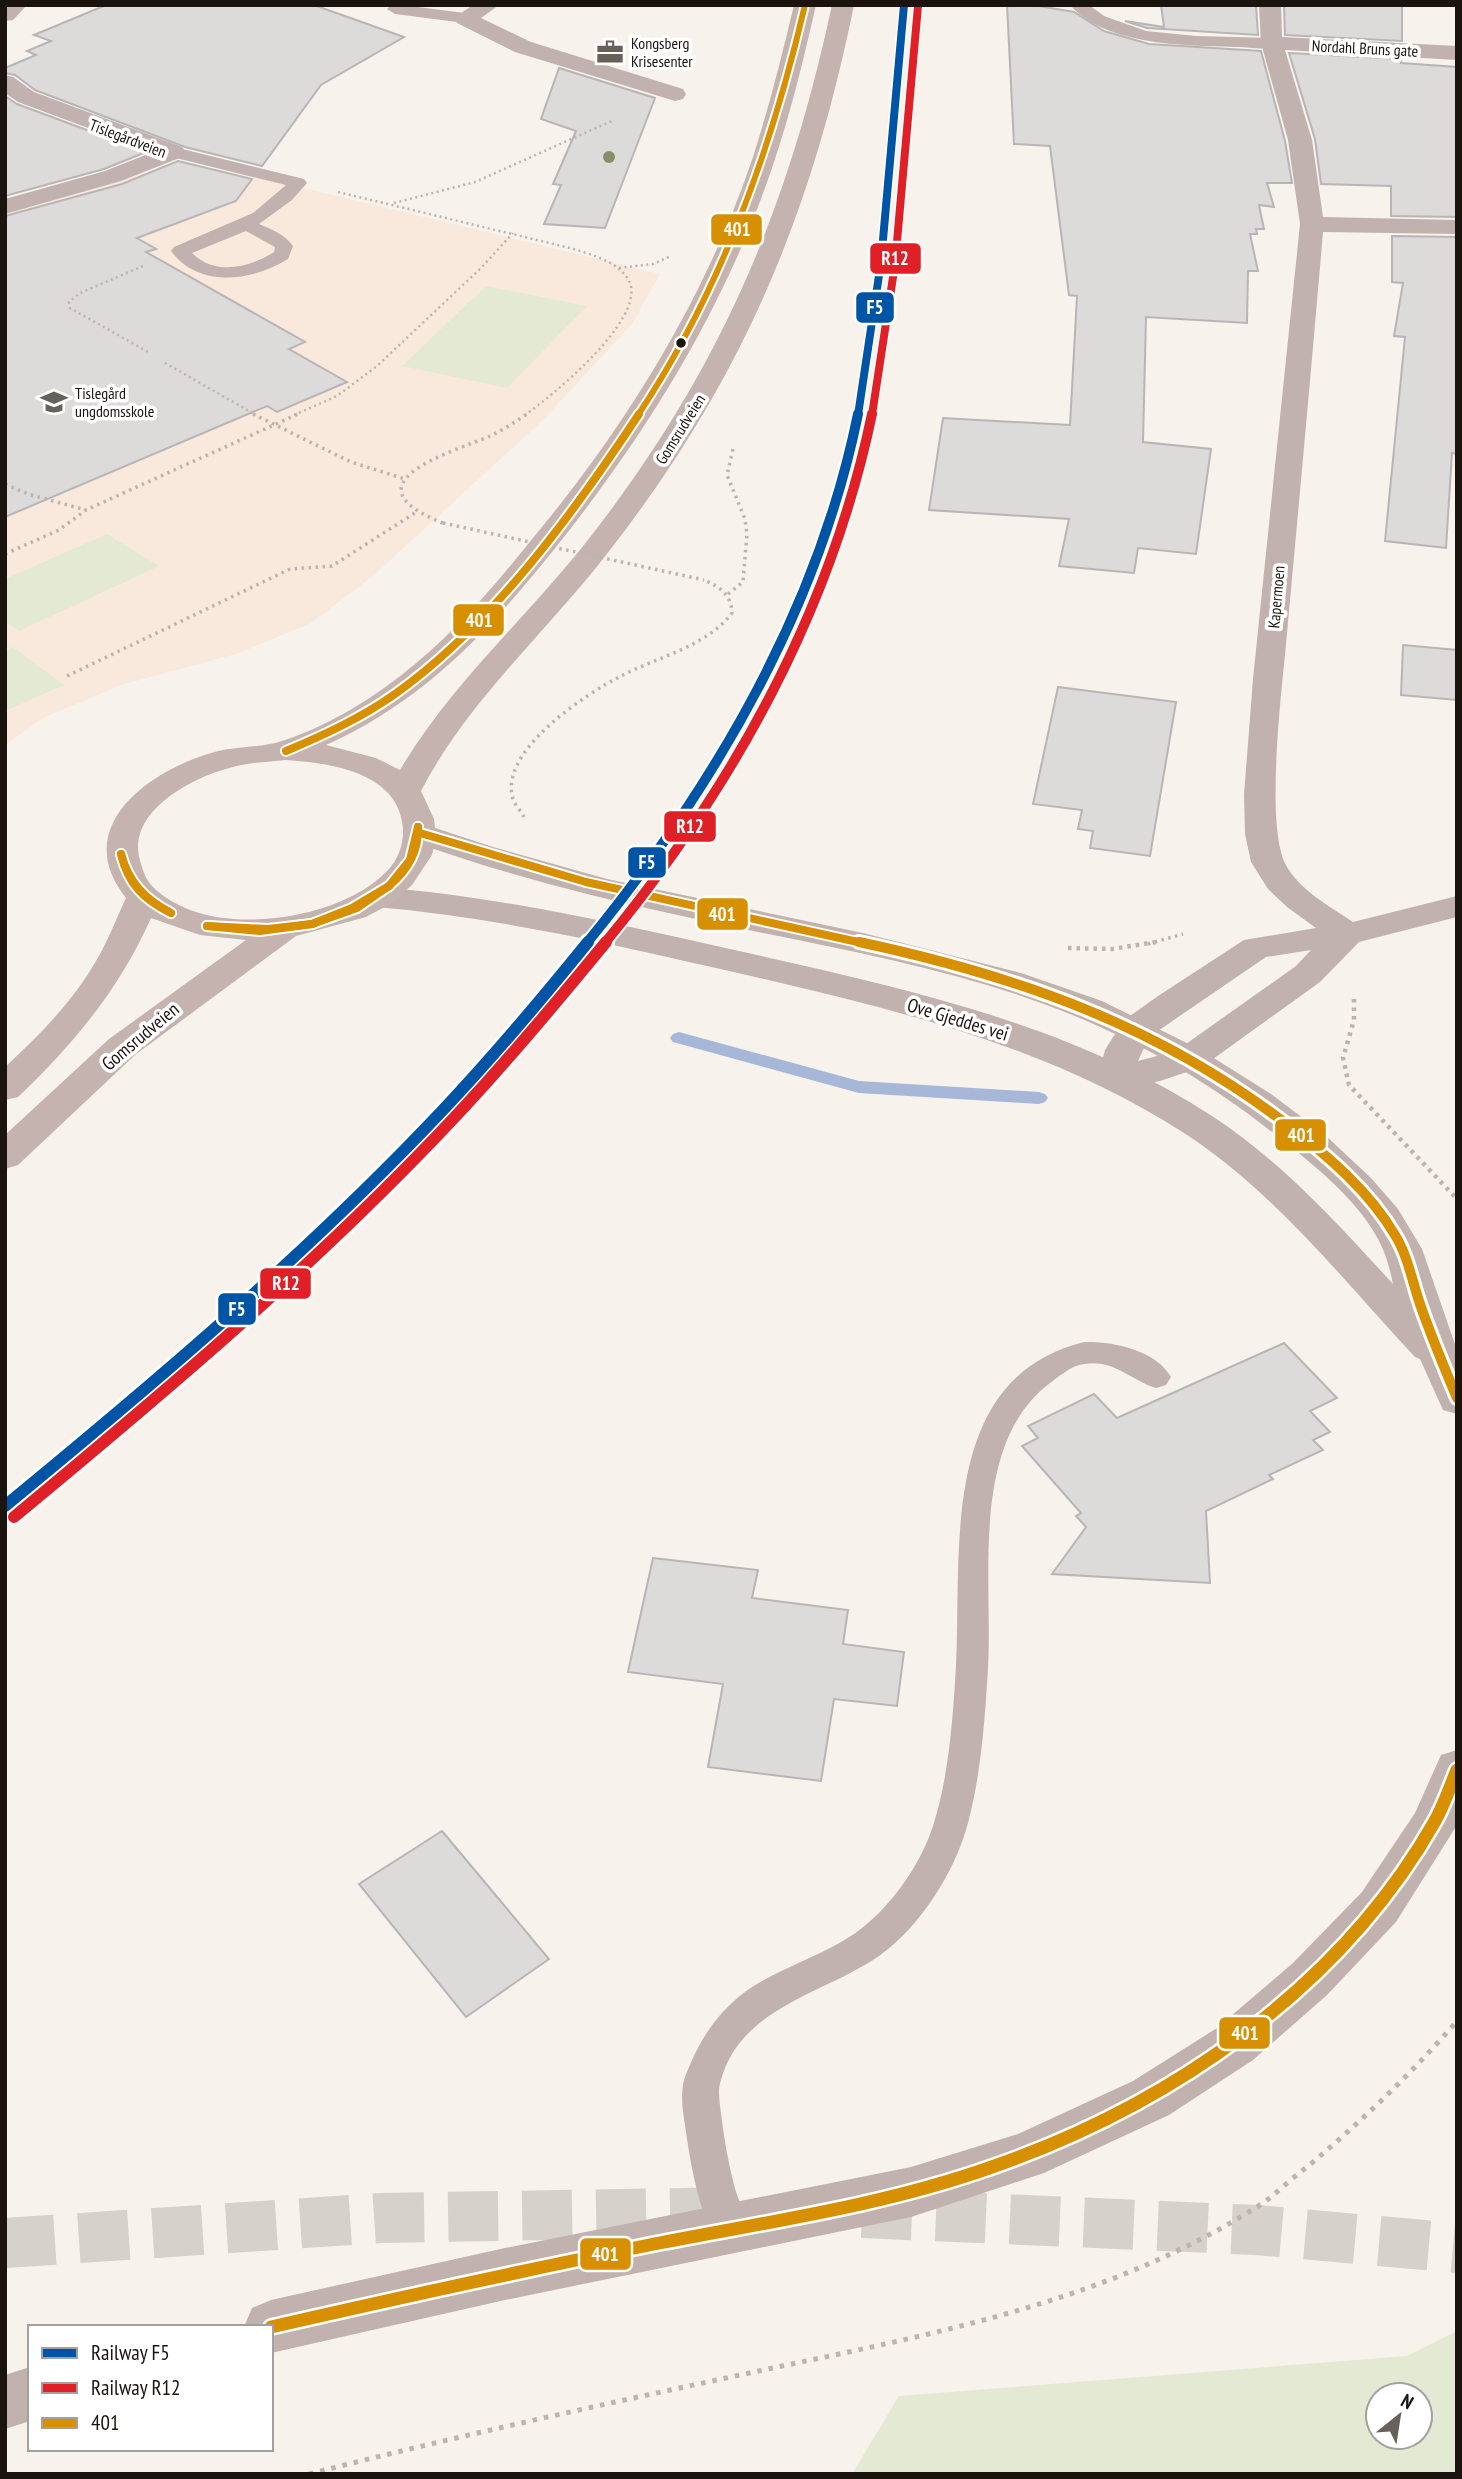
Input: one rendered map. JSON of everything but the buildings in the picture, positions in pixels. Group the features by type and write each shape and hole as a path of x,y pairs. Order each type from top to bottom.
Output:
{"main road":[{"path":"286,751 359,717 431,667 478,620 555,533 617,449 676,357 731,247 775,127 805,5"},
{"name":"Gomsrudveien","path":"404,792 416,767 446,721 562,591 635,498 721,363 750,306 792,207 816,129 843,5"},
{"path":"315,752 368,766 388,777 404,792 416,811 420,833 415,855 399,877 376,897 349,911 318,922 284,929 240,930 200,925 174,916 143,898 123,867 121,846 127,825 141,805 162,787 198,768 252,753 315,752"},
{"path":"5,1088 66,1027 95,989 114,960 143,898"},
{"name":"Gomsrudveien","path":"5,1156 122,1047 284,929"}],"street":[{"path":"5,15 17,5"},
{"path":"465,18 489,5"},
{"name":"Kapermoen","path":"1270,5 1272,43 1300,140 1312,224 1268,679 1260,795 1261,834 1268,862 1280,882 1299,900 1347,933"},
{"path":"465,18 523,47 676,94"},
{"name":"Nordahl Bruns gate","path":"1272,43 1457,53"},
{"name":"Tislegårdveien","path":"5,82 26,97 94,125 174,152"},
{"name":"Tislegårdveien","path":"5,207 113,176 174,152"},
{"path":"1312,224 1457,227"},
{"name":"Ove Gjeddes vei","path":"420,833 482,855 595,886 822,935 976,972 1087,1008 1136,1029 1255,1100 1301,1135 1354,1184 1396,1236 1437,1355 1457,1399"},
{"name":"Ove Gjeddes vei","path":"376,897 487,908 872,993 998,1030 1116,1077 1201,1127 1285,1194 1437,1355"},
{"path":"1347,933 1308,974 1189,1059 1160,1069 1116,1077 1123,1051 1136,1029 1170,1003 1256,948 1347,933 1457,906"},
{"path":"273,2327 505,2274 911,2192 1026,2156 1162,2091 1235,2044 1310,1979 1379,1907 1434,1824 1457,1769"},
{"path":"5,2402 28,2395"}],"lane":[{"path":"1078,5 1093,18 1124,30 1169,38 1272,43"},
{"path":"395,9 465,18"},
{"path":"174,152 298,184 275,209 180,251 187,261 201,268 221,272 258,270 282,255 284,246 276,238 245,224"},
{"path":"728,2231 706,2153 701,2087 716,2043 739,2016 769,1996 865,1946 898,1918 924,1879 950,1826 961,1772 972,1665 976,1515 982,1468 999,1420 1020,1389 1046,1368 1073,1354 1094,1350 1119,1355 1136,1362 1156,1377"}],"path":[{"path":"393,204 475,182 533,154 676,94"},
{"path":"298,184 393,204 572,249 618,268 631,285 631,297 627,307 598,349 564,385 517,422 427,462 405,480 402,491 407,501 418,511 443,523 704,580 716,584 728,594 733,604 732,613 723,624 699,639 609,682 565,712 534,741 517,765 510,787 518,810 530,823"},
{"path":"5,554 60,530 86,510 337,396 377,366 481,268 513,233"},
{"path":"618,268 667,260 676,249"},
{"path":"150,353 70,308 69,302 80,293 180,251"},
{"path":"165,363 274,426 351,462 405,480"},
{"path":"728,594 743,582 747,534 745,519 727,475 733,449"},
{"path":"5,484 28,494 86,510"},
{"path":"67,676 290,569 332,566 418,511"},
{"path":"1067,948 1127,949 1155,944 1190,931"},
{"path":"1349,989 1356,1007 1355,1018 1341,1058 1342,1070 1349,1085 1457,1199"},
{"path":"309,2474 463,2434 962,2327 1087,2287 1175,2252 1264,2202 1351,2130 1429,2054 1457,2021"}],"shaded area":[{"path":"226,169 660,274 632,324 542,421 373,576 311,623 239,653 121,685 43,718 5,745 5,214 137,174"}],"green space":[{"path":"486,286 587,306 507,388 402,366"},
{"path":"107,534 159,566 19,631 5,621 5,579"},
{"path":"13,647 64,685 5,711 5,651"},
{"path":"1457,2331 1457,2474 852,2474 899,2396 1407,2356"}],"waterway":[{"path":"679,1038 859,1087 1039,1098"}],"tunnel":[{"path":"5,2243 381,2218 738,2212"},
{"path":"862,2213 1257,2230 1457,2248"}],"rail line":[{"name":"F5","path":"5,1506 96,1431 274,1276 360,1195 442,1111 521,1024 596,933 666,837 740,721 802,599 834,513 850,453 863,390 881,262 904,5"},
{"name":"R12","path":"14,1517 196,1364 285,1285 453,1119 533,1031 608,939 679,843 753,727 815,604 847,517 863,456 877,393 895,264 918,6"}],"transit line":[{"name":"401","path":"286,751 368,712 416,679 458,642 514,581 583,495 615,450 673,358 724,260 770,139 805,5"},
{"name":"401","path":"389,886 410,860 418,827"},
{"name":"401","path":"389,886 402,874 415,853 418,827"},
{"name":"401","path":"420,833 544,871 628,893 882,947 966,968 1089,1009 1166,1045 1238,1089 1284,1122 1330,1159 1372,1202 1403,1249 1415,1291 1457,1398"},
{"name":"401","path":"121,854 128,874 138,890 171,913"},
{"name":"401","path":"121,854 127,875 137,891 171,913"},
{"name":"401","path":"312,924 352,908 389,886"},
{"name":"401","path":"312,924 357,908 389,886"},
{"name":"401","path":"207,926 268,929 312,924"},
{"name":"401","path":"207,926 260,931 312,924"},
{"name":"401","path":"273,2327 559,2264 879,2200 989,2169 1065,2139 1139,2103 1209,2060 1274,2011 1333,1956 1386,1894 1432,1826 1457,1770"}],"place":[{"name":"Kongsberg Krisesenter","path":"610,52"},
{"name":"Tislegård ungdomsskole","path":"54,402"}]}
